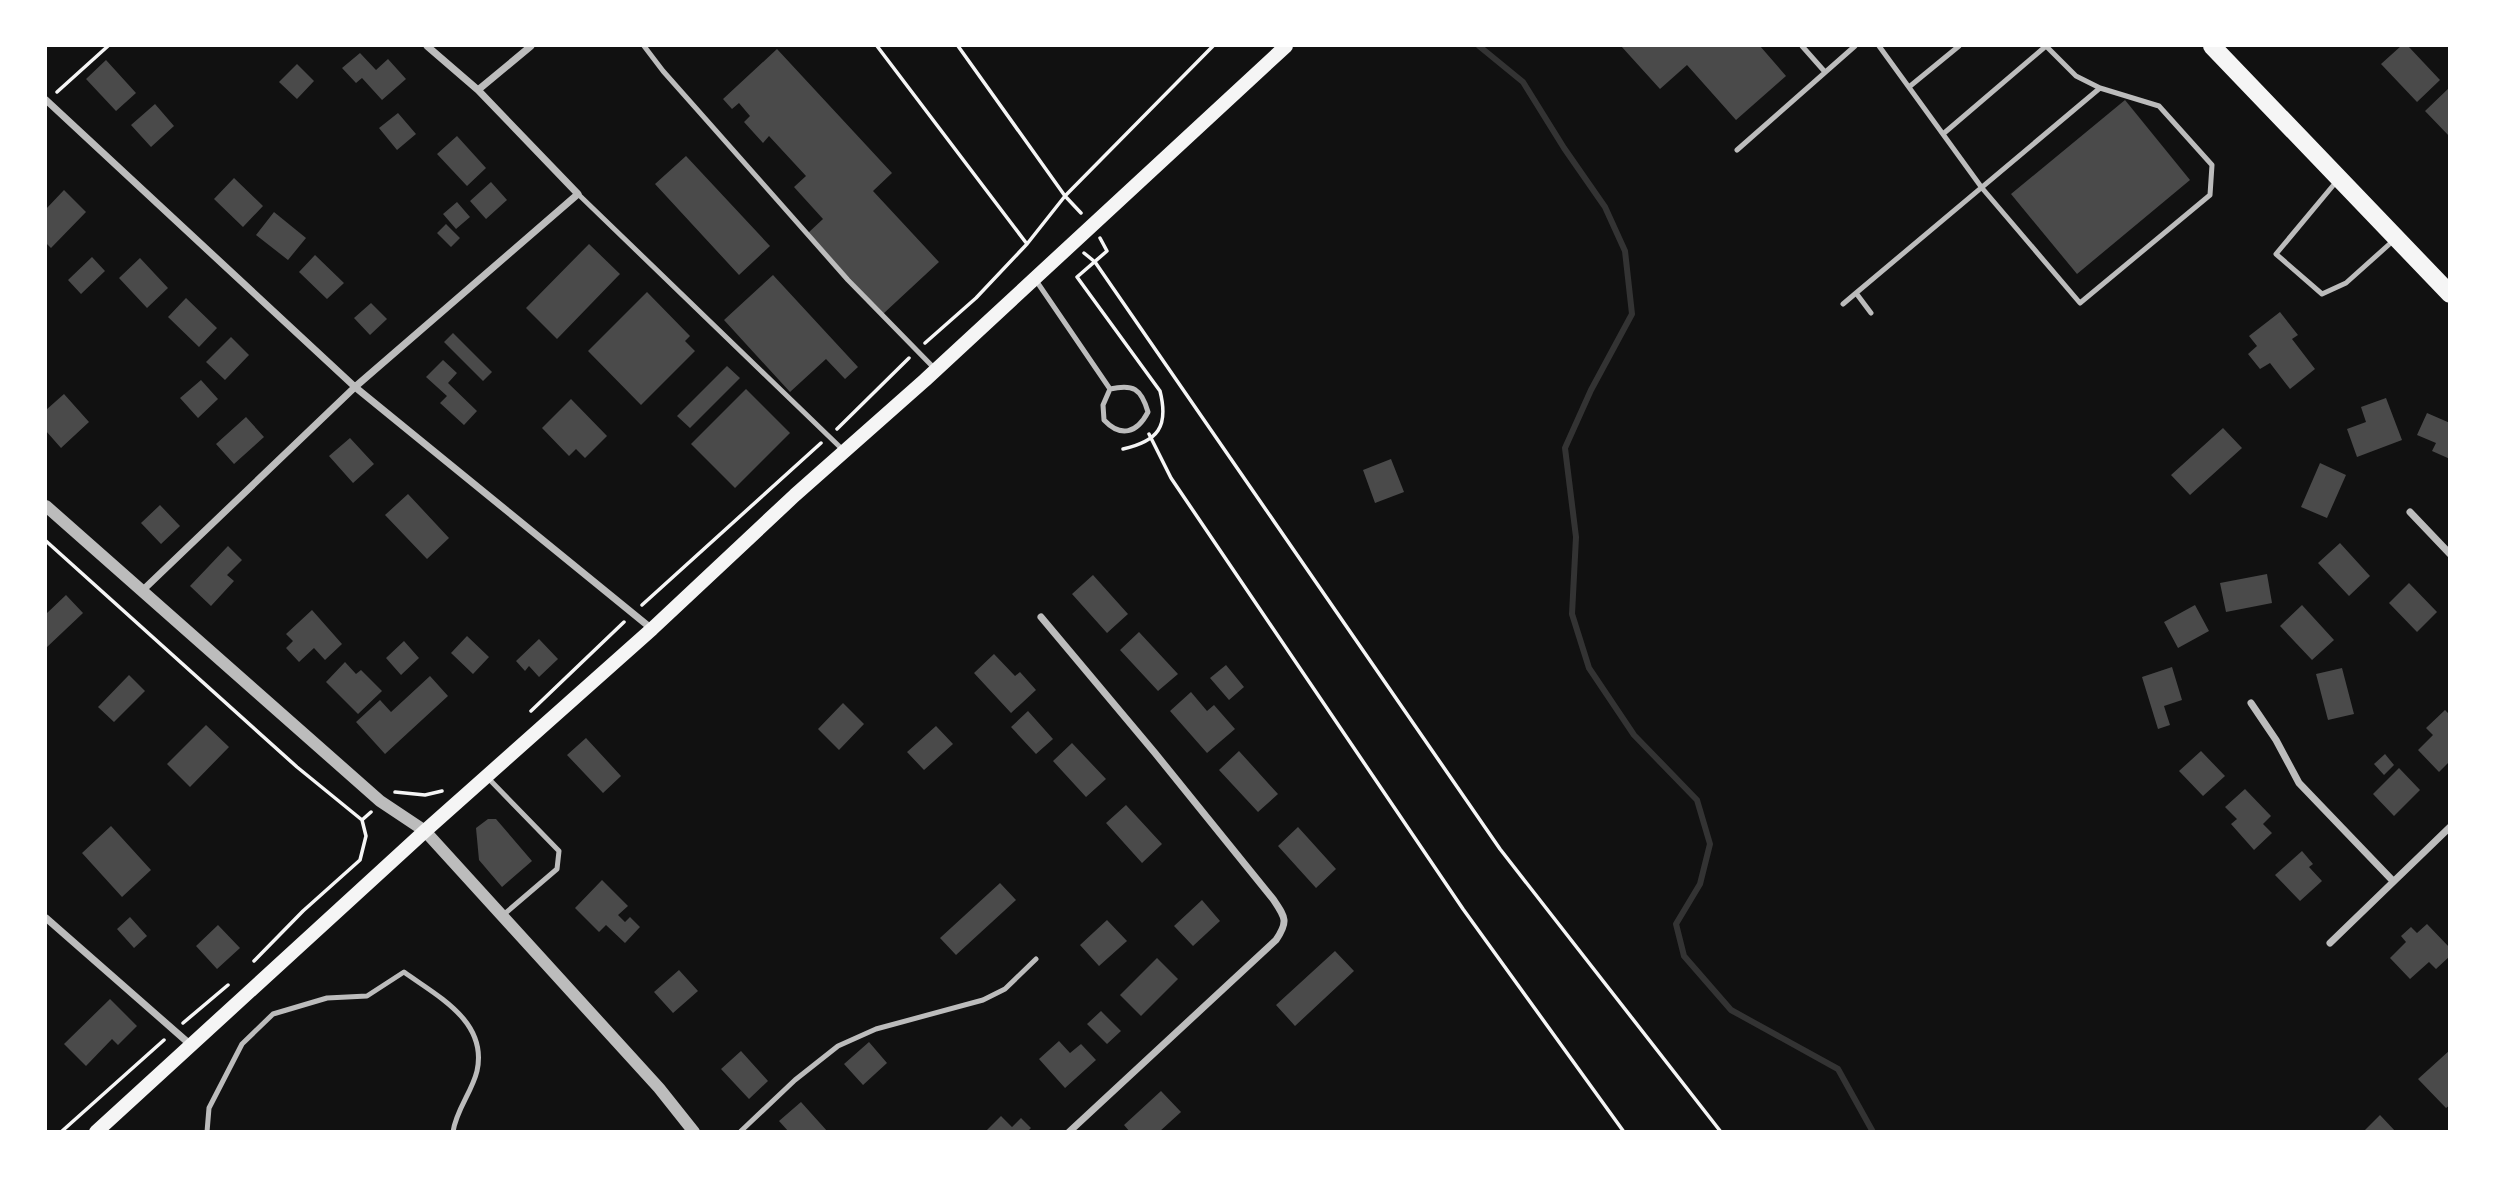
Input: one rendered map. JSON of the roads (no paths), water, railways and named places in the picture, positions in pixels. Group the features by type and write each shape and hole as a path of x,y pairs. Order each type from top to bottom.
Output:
{"main road":[{"path":"96,1132 936,370 1286,46"},
{"path":"2212,46 2449,294"}],"street":[{"path":"143,590 355,387 578,194 478,90 427,46"},
{"path":"478,90 531,46"},
{"path":"46,100 355,387 652,629"},
{"path":"46,506 380,801 425,831 659,1088 694,1132"},
{"path":"2410,512 2449,554"},
{"path":"1041,617 1181,784 1273,899 1285,919 1285,927 1276,940 1069,1132"},
{"path":"2251,703 2300,783 2393,881"},
{"path":"2330,943 2449,827"},
{"path":"46,918 192,1046"}],"lane":[{"path":"644,46 787,212 936,370"},
{"path":"1802,46 1825,72"},
{"path":"1737,150 1855,46"},
{"path":"1879,46 1982,188 2080,303 2210,195 2212,165 2160,106 2100,88 2076,76 2046,46 1943,134"},
{"path":"1909,87 1959,46"},
{"path":"1843,303 2100,88"},
{"path":"2339,179 2276,254 2322,294 2346,283 2396,238"},
{"path":"578,194 844,451"},
{"path":"1035,279 1110,389"},
{"path":"1856,293 1871,313"},
{"path":"1126,386 1136,389 1145,400 1148,412 1142,424 1126,432 1113,430 1104,420 1103,405 1110,389 1126,386"},
{"path":"486,776 559,851 557,869 502,916"},
{"path":"740,1132 795,1080 838,1046 876,1029 983,1000 1005,989 1036,959"},
{"path":"207,1132 209,1108 242,1044 273,1014 327,998 367,996 404,972 464,1016 477,1045 477,1070 453,1132"}],"waterway":[{"path":"1479,46 1523,82 1605,207 1625,251 1632,314 1591,390 1565,448 1576,537 1572,614 1589,668 1634,735 1697,800 1710,844 1700,884 1676,924 1684,956 1731,1010 1838,1069 1873,1132"}]}
